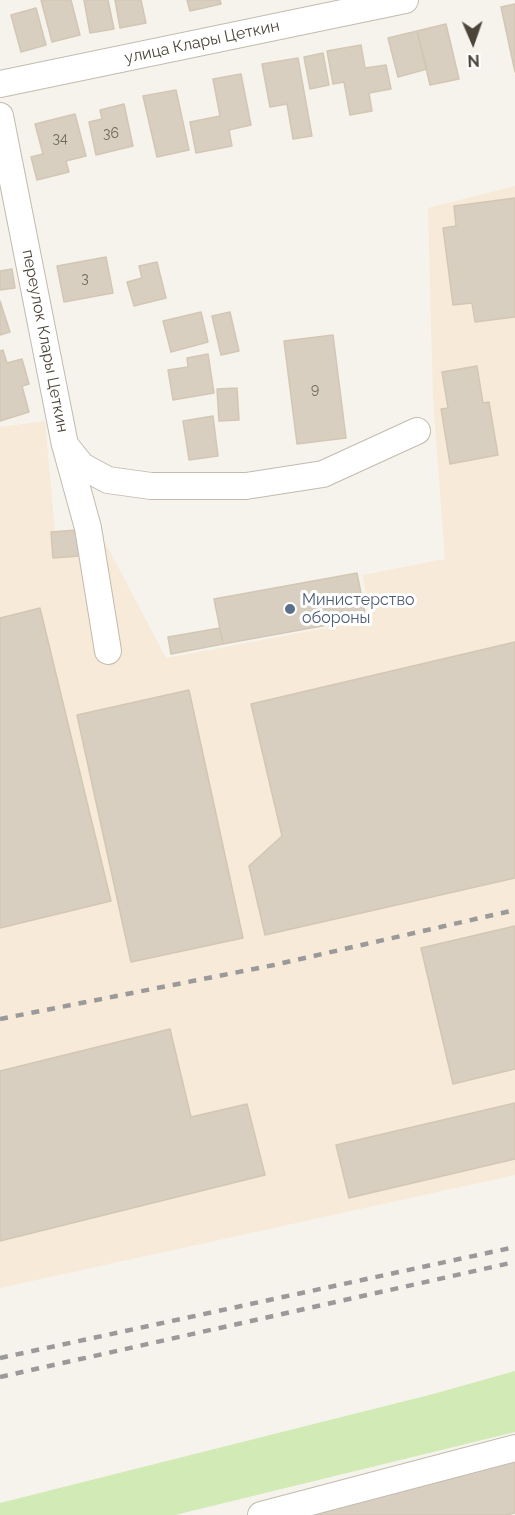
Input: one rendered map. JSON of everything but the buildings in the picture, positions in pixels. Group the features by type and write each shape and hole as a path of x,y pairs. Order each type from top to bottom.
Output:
{"street":[{"name":"улица Клары Цеткин","path":"0,84 405,0"},
{"name":"переулок Клары Цеткин","path":"0,116 65,445 82,466 108,480 151,486 246,486 323,474 417,431"},
{"path":"65,445 87,528 108,651"},
{"path":"261,1515 515,1448"}],"shaded area":[{"path":"515,186 515,1175 0,1288 0,427 45,421 55,531 97,527 166,658 370,620 363,575 445,559 433,399 428,208"}],"green space":[{"path":"515,1371 515,1432 175,1515 0,1515 0,1503 433,1394"}],"railway":[{"path":"0,1019 274,965 515,910"},
{"path":"0,1358 515,1247"},
{"path":"0,1377 515,1262"}],"place":[{"name":"Министерство обороны","path":"290,609"}]}
